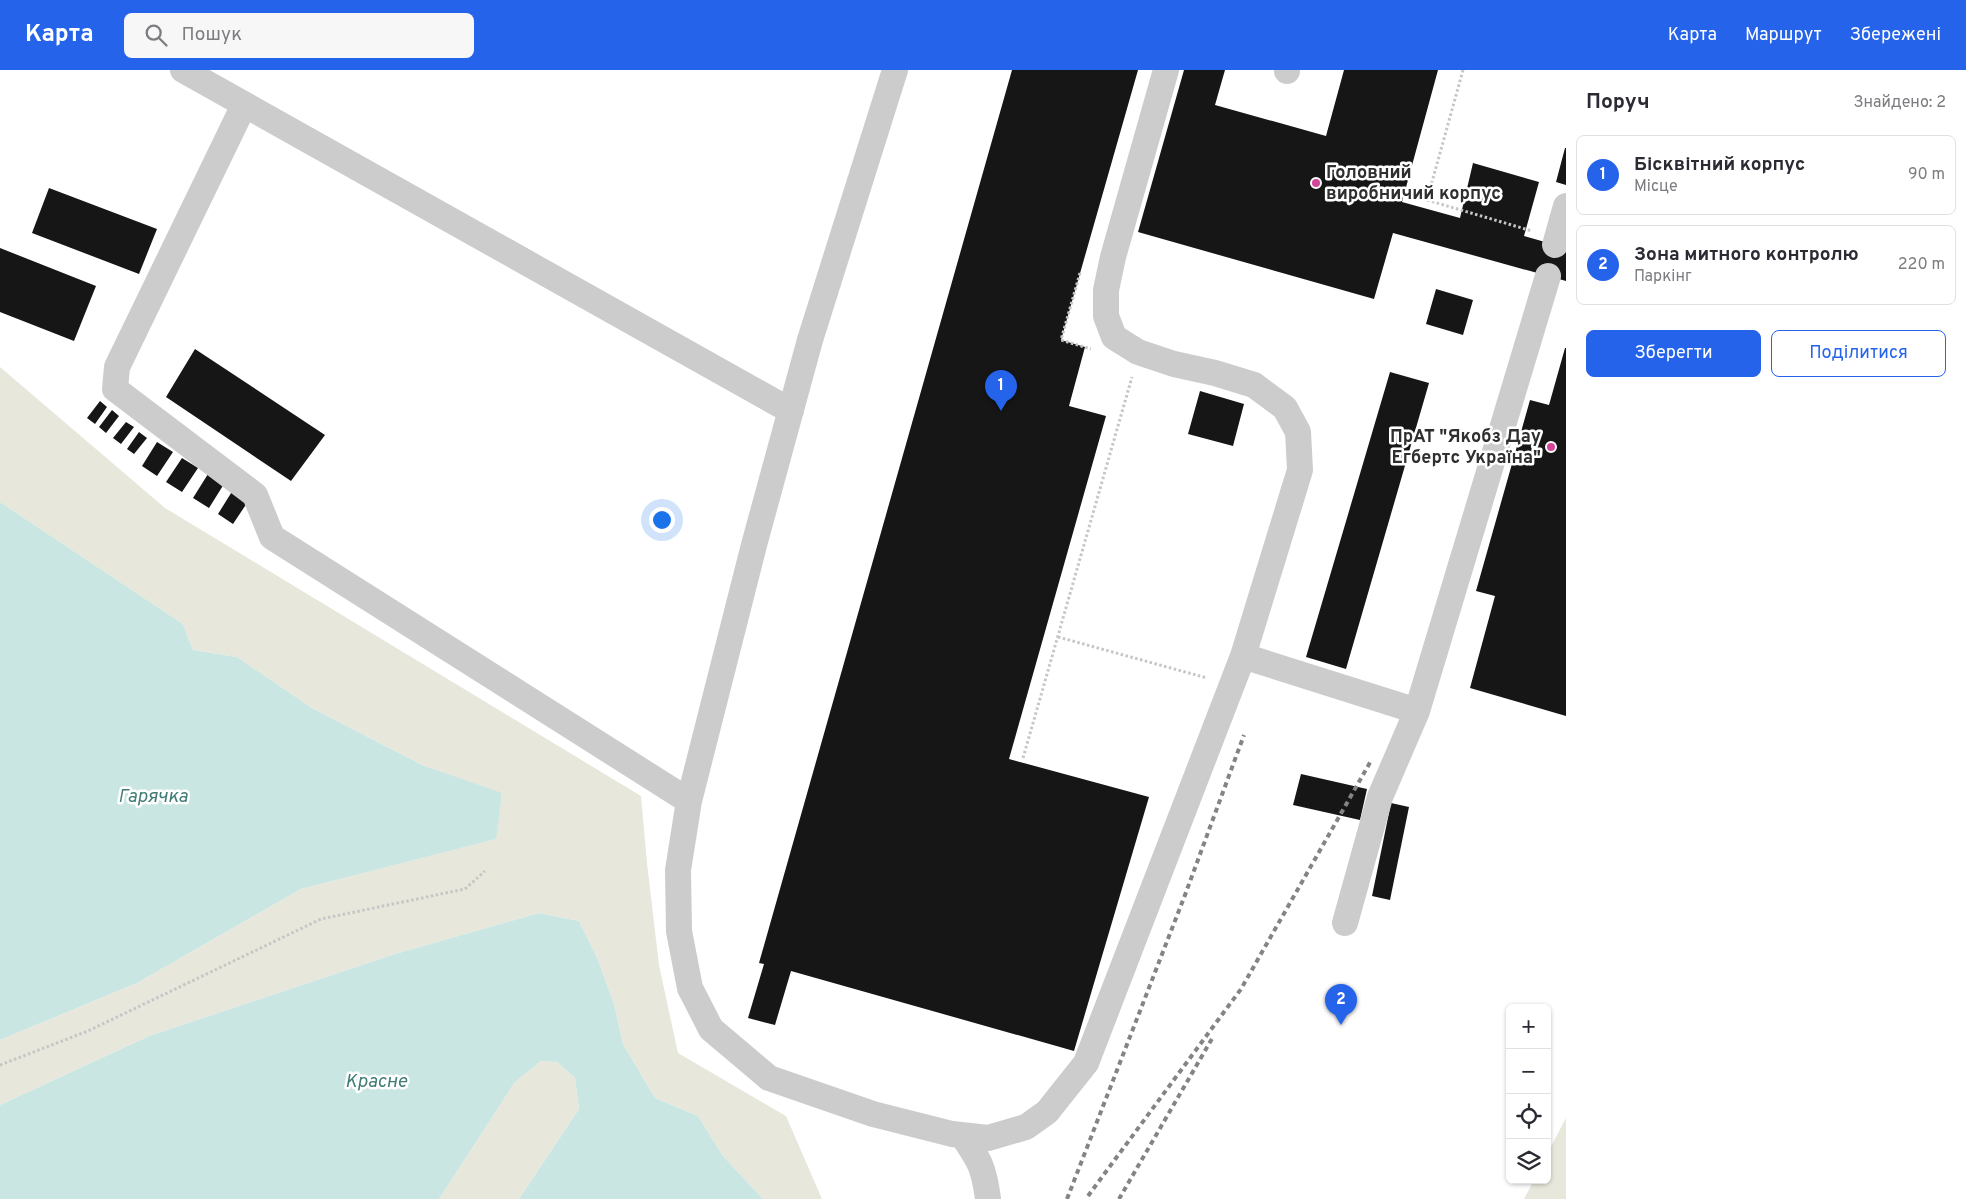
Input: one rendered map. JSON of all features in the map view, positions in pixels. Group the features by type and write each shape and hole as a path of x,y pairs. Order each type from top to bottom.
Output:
{"lane":[{"path":"184,70 791,411"},
{"path":"895,70 810,340 752,554 689,801 678,870 679,931 690,988 711,1028 769,1078 873,1114 962,1136 988,1138 1026,1127 1047,1112 1086,1063 1243,656 1300,470 1298,432 1285,408 1254,385 1215,373 1174,364 1138,352 1114,337 1106,316 1106,290 1113,257 1166,70"},
{"path":"244,105 117,367 115,389 255,495 272,536 689,801"},
{"path":"1544,238 1566,206"},
{"path":"1345,923 1380,797 1417,711 1548,276"},
{"path":"1243,656 1417,711"},
{"path":"962,1136 977,1157 985,1175 988,1199"}],"path":[{"path":"1463,70 1427,200 1544,238"},
{"path":"1023,758 1138,352"},
{"path":"1058,636 1232,685"},
{"path":"0,1065 88,1031 321,919 466,889 485,871"}],"shaded area":[{"path":"0,367 165,508 641,796 659,965 678,1053 786,1116 822,1199 763,1199 723,1156 698,1116 655,1098 623,1044 614,1004 598,960 579,921 539,913 395,954 149,1036 0,1105 0,1040 137,983 301,889 495,839 502,794 422,765 312,708 237,657 193,650 183,624 0,502"},
{"path":"541,1061 557,1062 575,1078 579,1109 519,1199 439,1199 515,1082"},
{"path":"1566,1118 1566,1199 1524,1199 1532,1184 1551,1184 1551,1146"}],"water":[{"name":"Гарячка","path":"0,502 183,624 193,650 237,657 312,708 422,765 502,793 496,839 301,889 137,983 0,1040"},
{"name":"Красне","path":"539,913 579,921 598,960 614,1004 623,1044 655,1098 698,1116 723,1156 763,1199 519,1199 579,1109 575,1078 557,1062 541,1061 515,1082 439,1199 0,1199 0,1105 149,1036 395,954"}],"building":[{"path":"1012,70 1138,70 1061,340 1085,347 1069,406 1106,416 1009,759 1149,797 1074,1051 791,971 775,1025 748,1018 764,964 759,963"},
{"path":"1184,70 1225,70 1215,105 1326,136 1344,70 1438,70 1402,202 1460,218 1473,163 1539,182 1524,236 1566,248 1566,281 1393,233 1374,299 1138,232"},
{"path":"1566,148 1566,185 1556,182"},
{"path":"49,188 157,229 139,274 32,233"},
{"path":"0,248 96,286 74,341 0,312"},
{"path":"1436,289 1473,300 1463,335 1426,324"},
{"path":"1565,348 1566,716 1470,688 1495,596 1476,591 1530,400 1549,405"},
{"path":"195,349 325,435 291,481 166,397"},
{"path":"1390,372 1429,383 1346,669 1306,657"},
{"path":"1200,391 1244,404 1233,446 1188,434"},
{"path":"100,401 107,407 95,424 87,418"},
{"path":"112,410 119,416 106,433 99,427"},
{"path":"126,422 134,427 121,444 113,438"},
{"path":"139,432 147,438 134,454 127,449"},
{"path":"157,442 173,452 157,476 142,466"},
{"path":"182,458 198,468 182,492 166,482"},
{"path":"208,474 224,484 209,508 193,498"},
{"path":"233,490 249,500 233,524 218,514"},
{"path":"1301,774 1367,789 1360,820 1293,805"},
{"path":"1391,803 1409,807 1390,900 1372,896"}],"railway":[{"path":"1067,1199 1185,895 1244,735"},
{"path":"1088,1196 1241,989 1372,759"},
{"path":"1119,1199 1213,1037"}],"place":[{"name":"Головний виробничий корпус","path":"1316,183"},
{"name":"Бісквітний корпус","path":"1001,411"},
{"name":"ПрАТ \"Якобз Дау Егбертс Україна\"","path":"1551,447"},
{"name":"Зона митного контролю","path":"1341,1025"}]}
